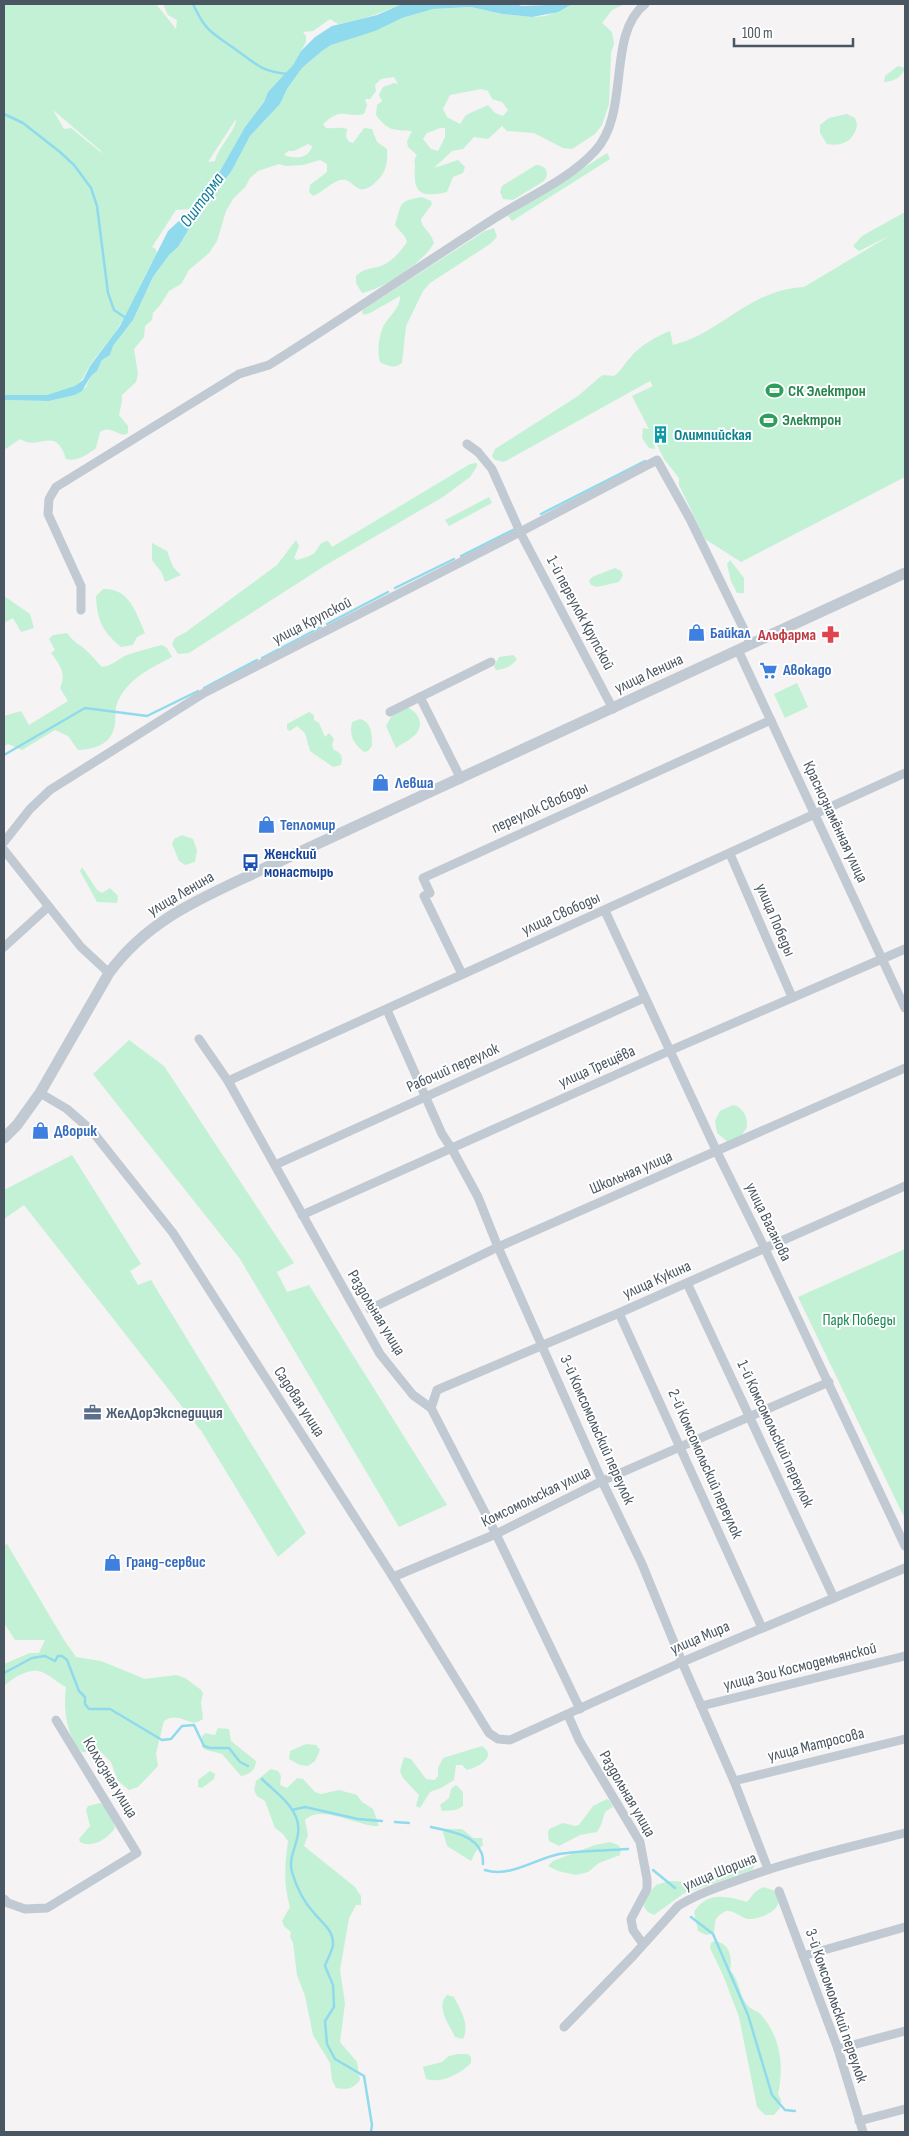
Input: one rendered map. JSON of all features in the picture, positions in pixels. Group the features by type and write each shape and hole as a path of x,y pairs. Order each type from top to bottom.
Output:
{"street":[{"path":"81,610 81,586 48,514 49,500 56,487 239,374 269,365 496,217 556,181 586,159 596,149 607,132 618,88 627,27 632,16 645,4"},
{"name":"1-й переулок Крупской","path":"467,444 478,452 492,469 520,532 613,709"},
{"name":"улица Крупской","path":"4,842 30,809 50,790 204,693 657,460 690,519 751,644"},
{"name":"улица Ленина","path":"4,1138 17,1126 40,1093 109,973 137,940 174,914 200,899 905,573"},
{"name":"Краснознамённая улица","path":"738,650 905,1008"},
{"path":"390,712 491,662"},
{"path":"420,697 461,779"},
{"name":"переулок Свободы","path":"462,974 424,896 430,893 423,878 771,720"},
{"name":"улица Свободы","path":"228,1081 905,774"},
{"path":"4,850 81,947 109,973"},
{"name":"улица Победы","path":"730,854 792,997"},
{"path":"4,948 48,907"},
{"name":"улица Ваганова","path":"605,911 644,998 829,1382 905,1546"},
{"name":"улица Трещёва","path":"302,1215 669,1050 905,949"},
{"name":"Рабочий переулок","path":"274,1165 644,998"},
{"name":"3-й Комсомольский переулок","path":"387,1010 442,1134 478,1197 542,1347 602,1481 642,1564 682,1662 734,1780 768,1869"},
{"name":"Раздольная улица","path":"198,1039 228,1081 380,1354 413,1395 431,1408 496,1534 580,1709"},
{"name":"Школьная улица","path":"370,1308 498,1247 905,1068"},
{"name":"Садовая улица","path":"40,1093 67,1109 92,1131 173,1233 394,1577 489,1733 498,1739 510,1740"},
{"name":"улица Кукина","path":"431,1408 437,1390 542,1347 905,1186"},
{"name":"1-й Комсомольский переулок","path":"688,1283 834,1598"},
{"name":"2-й Комсомольский переулок","path":"619,1313 762,1628"},
{"name":"Комсомольская улица","path":"394,1577 496,1534 602,1481 829,1382"},
{"name":"улица Мира","path":"510,1740 682,1662 905,1568"},
{"name":"улица Зои Космодемьянской","path":"701,1706 905,1656"},
{"name":"Раздольная улица","path":"568,1715 579,1740 640,1842 647,1878 647,1889 631,1919 633,1930 643,1944"},
{"name":"Колхозная улица","path":"4,1899 8,1903 25,1909 47,1908 137,1853 56,1720"},
{"name":"улица Матросова","path":"734,1780 905,1739"},
{"name":"улица Шорина","path":"564,2027 678,1906 712,1889 768,1869 905,1832"},
{"name":"3-й Комсомольский переулок","path":"779,1891 838,2049 863,2132"},
{"path":"803,1956 905,1927"},
{"path":"838,2049 905,2030"},
{"path":"859,2120 905,2109"}],"green space":[{"path":"4,4 156,4 176,29 177,20 168,15 163,4 402,4 371,16 338,24 330,19 313,31 303,32 306,36 306,42 293,65 268,92 264,102 245,127 220,171 202,190 200,198 192,209 176,210 152,247 156,249 157,254 125,316 80,382 67,390 49,395 4,395","holes":["53,110 100,150 103,154 71,128 64,129","236,119 233,129 215,161 208,162"]},
{"path":"572,4 625,4 612,10 602,23 612,32 614,44 611,53 609,104 602,125 595,134 572,149 563,148 534,133 507,131 502,126 488,139 474,137 463,149 452,151 434,168 458,160 465,167 463,173 453,177 447,192 424,194 417,188 415,182 414,160 417,155 408,147 407,141 412,131 391,129 376,115 377,105 382,101 379,95 383,87 394,83 398,84 394,77 381,79 375,85 376,91 370,99 365,99 367,105 364,114 339,114 323,124 326,128 347,129 346,137 349,142 353,143 364,128 372,129 377,142 387,149 386,166 380,178 366,189 357,188 349,181 340,180 313,196 309,192 310,185 327,172 327,164 320,160 303,165 286,166 279,164 258,171 250,178 226,211 217,241 209,253 189,270 181,284 169,291 153,313 152,320 145,326 144,337 134,349 138,374 136,382 122,395 119,415 128,426 128,433 124,435 112,430 103,430 100,432 96,448 74,460 66,459 62,449 57,443 52,441 34,443 20,439 4,450 4,400 49,401 75,395 86,387 102,360 110,355 113,346 133,320 153,277 169,255 178,247 198,214 231,172 250,136 280,104 287,89 302,68 322,51 331,45 402,18 433,9 471,7 502,14 532,17 546,16","holes":["481,89 488,91 492,99 502,102 508,110 503,116 495,113 488,105 466,115 460,124 447,117 443,109 450,95","445,128 445,137 438,151 431,149 423,139 427,133","308,144 312,146 305,156 293,157 284,155 288,151 294,151"]},
{"path":"898,66 905,68 902,74 894,80 884,82 885,76"},
{"path":"847,114 855,118 857,125 853,135 842,144 827,144 820,133 820,125 829,118"},
{"path":"607,153 610,159 512,221 508,216"},
{"path":"536,165 542,166 547,172 544,181 513,200 503,199 500,192 502,186"},
{"path":"422,197 431,201 432,204 421,219 421,222 431,235 434,243 421,258 402,274 381,286 362,293 356,283 356,276 365,270 385,264 399,252 407,242 404,235 395,225 400,208 402,204 409,200"},
{"name":"СК Электрон","path":"905,212 905,477 741,562 705,539 679,485 679,478 664,459 653,437 655,449 649,448 642,438 643,428 649,429 632,396 653,386 650,381 504,462 495,460 492,456 495,449 578,396 603,375 614,376 638,349 654,339 670,331 673,345 706,331 767,296 784,290 804,287 891,235 859,251 853,246 862,236"},
{"path":"494,228 497,237 490,244 430,283 423,291 406,326 402,363 397,366 391,366 380,362 379,349 382,331 385,323 396,308 400,296 364,315 362,312 364,309 485,231"},
{"path":"477,463 470,477 443,497 326,565 189,653 178,654 172,644 175,638 186,632 277,565 296,540 299,546 294,558 297,560 313,554 323,542 328,541 332,547 470,464"},
{"path":"489,497 492,503 449,526 445,520"},
{"path":"152,543 167,551 173,567 181,575 165,582 162,573 152,560"},
{"path":"730,560 744,578 744,593 737,593 731,581 727,564"},
{"path":"615,568 621,571 623,575 619,582 597,587 591,585 589,581 592,577"},
{"path":"103,589 120,593 126,597 135,610 145,633 137,637 133,645 121,647 105,630 99,618 96,596"},
{"path":"4,596 30,614 34,628 21,632 13,618 4,623"},
{"path":"67,633 102,667 112,664 127,655 162,645 167,648 172,657 143,673 125,690 117,704 113,731 107,741 97,747 78,750 68,736 55,730 22,750 8,744 4,746 4,716 21,711 29,725 68,701 60,688 63,674 51,653 55,650 49,639 53,635"},
{"path":"513,655 517,659 510,666 496,670 494,667 499,657"},
{"path":"797,683 808,707 785,718 774,694"},
{"path":"402,706 414,711 419,719 420,727 414,736 396,748 386,726 391,717"},
{"path":"309,712 314,715 314,720 319,723 325,737 329,733 334,739 332,745 334,750 339,752 341,756 341,765 333,767 310,751 305,733 297,726 290,731 287,729 287,724"},
{"path":"360,719 367,723 371,734 372,746 368,751 364,752 355,742 351,731 352,722"},
{"path":"182,835 193,839 197,850 195,862 185,865 179,861 172,844 174,839"},
{"path":"82,867 97,890 102,893 110,888 118,896 117,903 97,902 80,871"},
{"path":"129,1040 164,1066 294,1263 277,1272 287,1292 309,1285 447,1505 399,1527 240,1259 93,1074"},
{"path":"733,1105 740,1108 744,1113 747,1127 740,1138 728,1142 717,1133 715,1121 720,1111"},
{"path":"72,1155 141,1264 130,1271 138,1285 151,1280 306,1533 278,1557 202,1432 24,1205 4,1219 4,1190"},
{"name":"Парк Победы","path":"905,1249 905,1519 798,1297"},
{"path":"7,1544 76,1657 101,1661 145,1679 176,1675 185,1678 203,1693 201,1702 203,1719 198,1722 189,1722 180,1718 170,1718 164,1721 156,1753 158,1766 138,1787 129,1790 118,1781 111,1762 102,1753 82,1752 69,1730 65,1704 66,1687 46,1674 35,1671 23,1673 4,1686 4,1664 30,1653 39,1653 45,1640 15,1640 4,1623 4,1545"},
{"path":"218,1728 229,1729 231,1741 256,1761 252,1771 241,1776 222,1754 206,1750 202,1747 202,1737 205,1733 215,1735"},
{"path":"306,1744 316,1745 320,1750 315,1761 308,1766 300,1765 289,1759 290,1751"},
{"path":"482,1746 488,1754 485,1761 467,1770 462,1765 456,1765 454,1780 430,1792 420,1808 416,1806 419,1795 403,1778 400,1771 404,1757 411,1759 426,1779 435,1780 443,1758"},
{"path":"271,1769 278,1771 281,1776 280,1785 287,1788 297,1778 303,1779 315,1792 321,1794 339,1790 357,1795 362,1802 373,1809 379,1826 371,1826 321,1814 312,1815 305,1820 308,1835 304,1846 355,1887 361,1896 361,1905 356,1905 349,1918 340,1970 345,2003 340,2042 357,2062 360,2080 350,2088 336,2088 332,2080 330,2063 313,2035 305,1996 297,1975 293,1943 290,1937 291,1932 284,1926 282,1921 290,1907 285,1874 288,1841 275,1828 265,1801 257,1796 254,1790 256,1781"},
{"path":"210,1771 215,1774 214,1779 202,1788 198,1787 198,1780"},
{"path":"456,1785 463,1792 463,1806 456,1810 442,1811 440,1805 449,1798 451,1789"},
{"path":"607,1799 613,1807 605,1812 597,1832 580,1835 559,1846 549,1841 549,1829 563,1823 579,1825 593,1806"},
{"path":"100,1803 109,1810 115,1828 95,1843 85,1844 80,1842 79,1839 90,1826 86,1810 88,1806"},
{"path":"445,1829 462,1829 473,1838 482,1838 483,1845 476,1851 471,1861 447,1846 443,1832"},
{"path":"610,1842 618,1845 621,1849 620,1855 599,1863 588,1872 576,1875 558,1871 548,1866 553,1861 595,1845"},
{"path":"752,1861 755,1865 752,1870 683,1894 654,1915 644,1907 645,1899 656,1885 669,1881 692,1882"},
{"path":"763,1887 773,1890 777,1894 779,1902 774,1910 764,1916 753,1919 726,1911 717,1918 714,1933 706,1935 698,1931 694,1912 699,1905 711,1898 718,1897 747,1902 755,1892"},
{"path":"714,1941 723,1944 729,1951 731,1960 730,1970 735,1977 745,2002 762,2016 777,2043 781,2063 778,2094 781,2100 780,2108 774,2115 765,2115 757,2107 739,2017 723,1975 710,1948 711,1943"},
{"path":"447,1995 454,1997 464,2018 466,2029 463,2039 455,2037 445,2016 442,2005"},
{"path":"467,2054 471,2057 471,2063 450,2077 438,2080 426,2079 423,2067 442,2062 449,2056"}],"water":[{"name":"Ошторма","path":"402,4 517,4 521,6 572,4 558,12 532,17 502,14 471,7 433,9 402,18 375,31 331,45 322,51 302,68 287,89 280,104 250,136 231,172 198,214 178,247 169,255 153,277 133,320 113,346 110,355 102,360 97,371 91,376 82,391 75,395 49,401 4,400 4,395 47,395 75,386 83,380 90,366 120,326 168,231 192,209 200,198 202,190 220,171 245,127 264,102 268,92 293,65 301,51 315,37 332,26 377,15"}],"waterway":[{"path":"193,4 206,26 215,35 264,69 288,74"},
{"path":"4,114 23,123 60,152 74,165 91,188 97,206 108,293 114,310 126,318"},
{"path":"541,514 645,461"},
{"path":"461,556 515,529"},
{"path":"395,588 454,559"},
{"path":"327,624 388,592"},
{"path":"262,658 321,627"},
{"path":"204,688 257,660"},
{"path":"4,755 85,708 147,716 198,691"},
{"path":"4,1673 32,1658 45,1656 55,1661 58,1656 62,1656 67,1660 79,1691 85,1697 85,1704 89,1709 110,1709 162,1740 171,1739 182,1726 194,1725 204,1746 210,1748 229,1748 240,1762 248,1766"},
{"path":"262,1779 287,1803 297,1820 298,1834 291,1865 292,1872 298,1888 310,1909 327,1927 333,1940 325,1966 333,1985 334,2007 325,2021 327,2044 335,2059 364,2076 372,2125 371,2132"},
{"path":"292,1810 305,1807 358,1819 382,1821"},
{"path":"395,1822 409,1823"},
{"path":"431,1827 459,1834 472,1841 482,1853 483,1864"},
{"path":"485,1870 504,1872 559,1854 628,1849"},
{"path":"653,1870 675,1888"},
{"path":"691,1917 713,1934 748,2015 772,2095 785,2110 795,2111"}],"place":[{"name":"СК Электрон","path":"774,391"},
{"name":"Электрон","path":"768,420"},
{"name":"Олимпийская","path":"660,435"},
{"name":"Байкал","path":"696,633"},
{"name":"Альфарма","path":"830,635"},
{"name":"Авокадо","path":"769,670"},
{"name":"Левша","path":"381,783"},
{"name":"Тепломир","path":"266,825"},
{"name":"Женский монастырь","path":"250,863"},
{"name":"Дворик","path":"40,1131"},
{"name":"ЖелДорЭкспедиция","path":"92,1413"},
{"name":"Гранд-сервис","path":"112,1562"}]}
